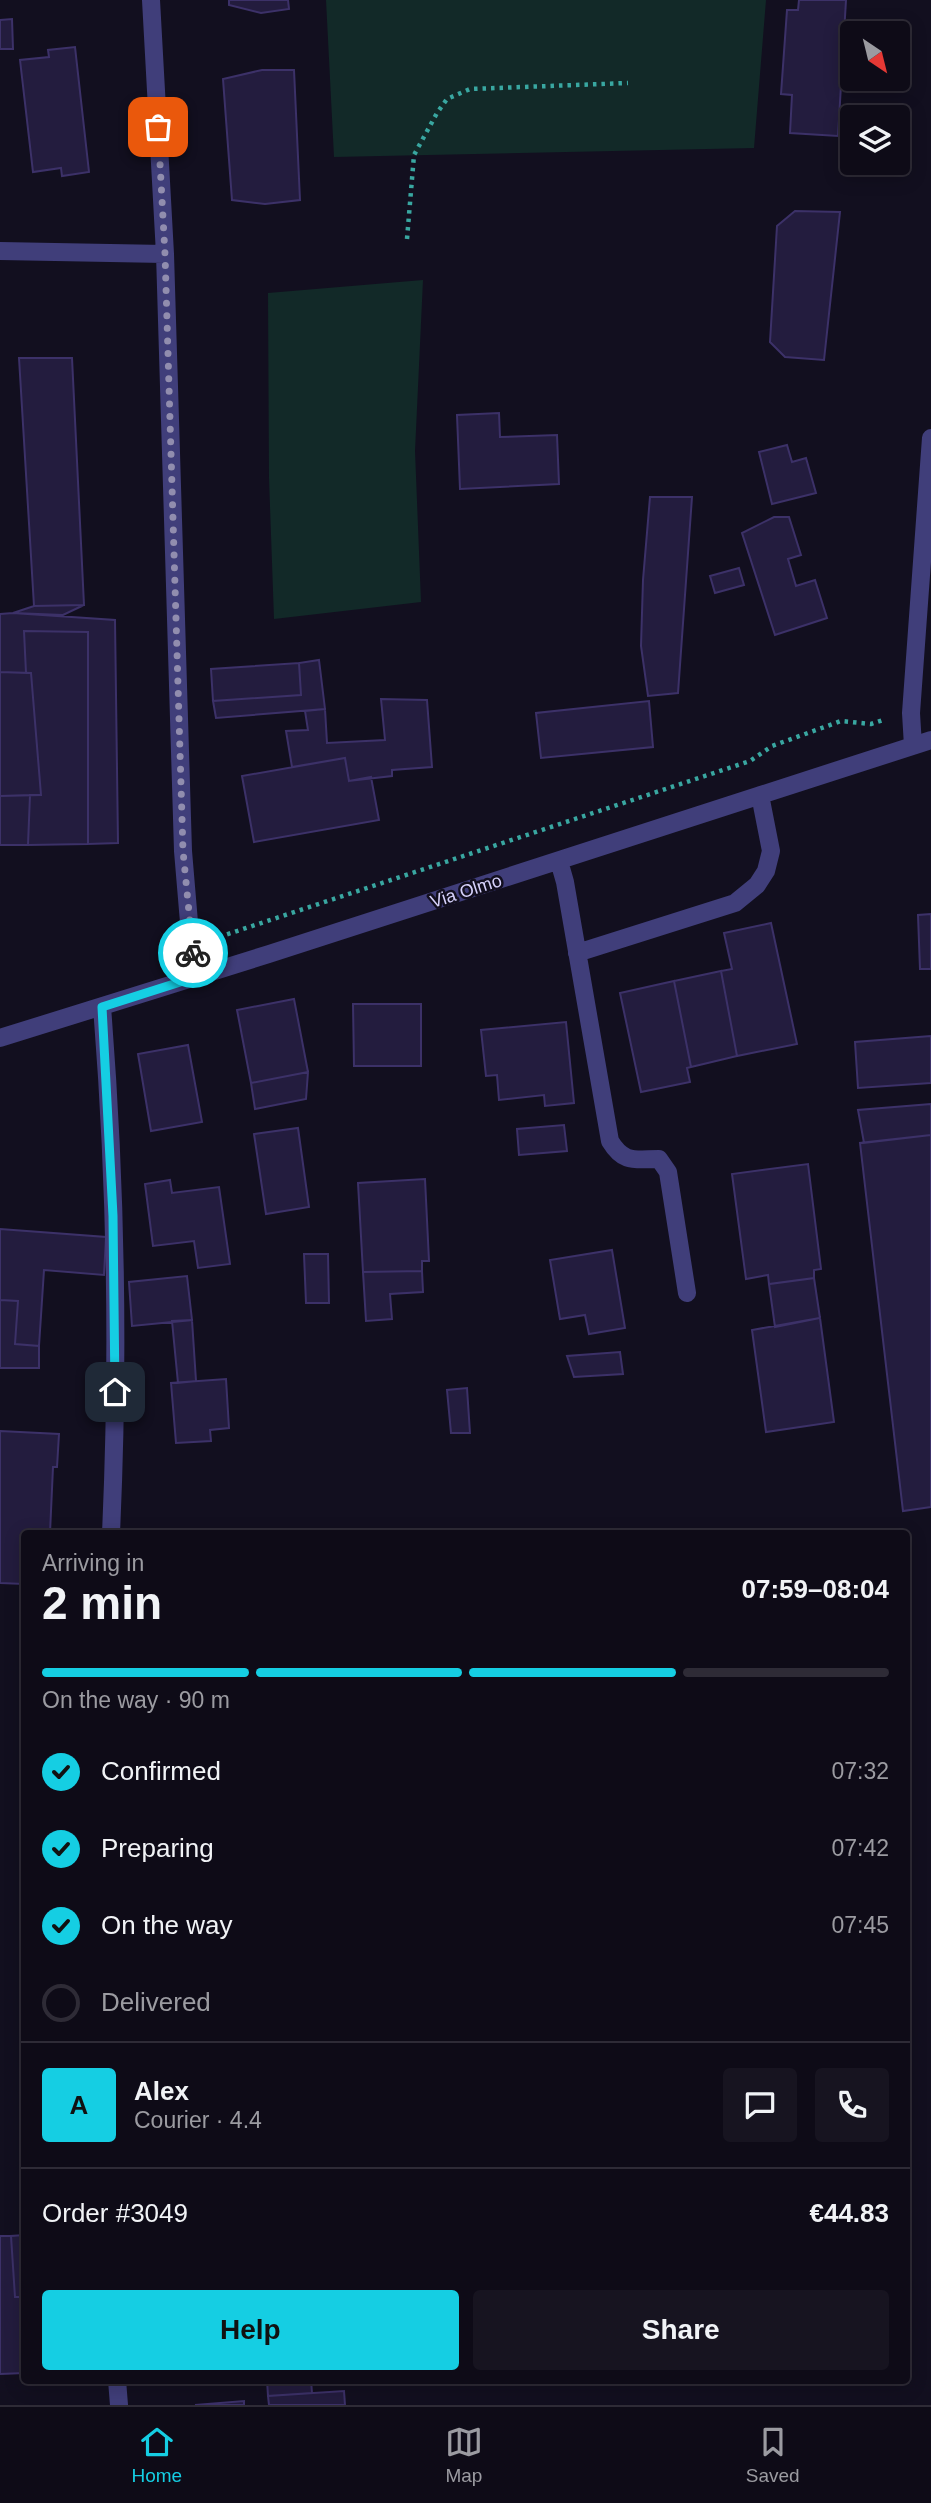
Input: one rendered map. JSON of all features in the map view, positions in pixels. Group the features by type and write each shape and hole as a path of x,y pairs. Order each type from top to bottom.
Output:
{"street":[{"path":"151,0 165,254 182,837 191,946 199,976"},
{"path":"0,251 165,254"},
{"path":"913,746 911,713 931,438"},
{"name":"Via Olmo","path":"0,1038 931,740"},
{"path":"578,953 735,903 757,885 766,871 771,851 760,795"},
{"path":"559,861 578,953 610,1141 618,1154 632,1160 659,1158 668,1171 687,1293"},
{"path":"102,1007 113,1216 115,1443 111,1530"},
{"path":"117,2384 119,2405"}],"path":[{"path":"407,239 414,155 447,99 470,89 628,83"},
{"path":"191,946 750,761 772,746 841,721 871,724 911,713"}],"green space":[{"path":"326,0 766,0 754,148 334,157"},
{"path":"423,280 415,451 421,602 274,619 269,478 268,293"}],"building":[{"path":"229,0 288,0 289,9 261,13 229,5"},
{"path":"799,0 846,0 845,21 840,21 838,136 790,133 792,95 781,94 787,10 798,10"},
{"path":"12,19 13,49 0,49 0,20"},
{"path":"75,47 89,172 62,176 61,168 33,172 20,60 49,57 48,50"},
{"path":"262,70 294,70 300,200 265,204 232,200 223,79"},
{"path":"795,211 840,212 824,360 785,357 770,342 777,226"},
{"path":"19,358 72,358 84,605 34,606"},
{"path":"499,413 500,437 557,435 559,484 460,489 457,415"},
{"path":"787,445 792,462 806,458 816,493 772,504 759,452"},
{"path":"650,497 692,497 678,693 648,696 641,646"},
{"path":"774,517 789,517 801,555 788,559 796,586 815,580 827,618 775,635 742,533"},
{"path":"739,568 744,585 715,593 710,576"},
{"path":"84,605 63,615 13,613 34,606"},
{"path":"0,614 115,620 118,843 88,844 88,632 24,631 26,673 0,672"},
{"path":"24,631 88,632 88,844 28,845 30,795 41,795 31,673 26,673"},
{"path":"319,660 325,709 216,718 213,701 301,695 299,663"},
{"path":"299,663 301,695 213,701 211,669"},
{"path":"0,672 31,673 41,795 0,796"},
{"path":"381,699 427,700 432,767 392,770 392,776 349,781 345,758 292,767 286,731 308,730 305,711 325,709 327,743 385,740"},
{"path":"649,701 653,747 541,758 536,713"},
{"path":"345,758 349,781 371,777 379,820 254,842 242,776"},
{"path":"30,795 28,845 0,845 0,796"},
{"path":"931,914 931,969 920,969 918,915"},
{"path":"771,923 797,1044 737,1056 721,971 732,969 724,933"},
{"path":"721,971 737,1056 691,1067 674,981"},
{"path":"674,981 691,1067 687,1068 690,1082 641,1092 620,993"},
{"path":"294,999 308,1072 251,1083 237,1010"},
{"path":"353,1004 421,1004 421,1066 354,1066"},
{"path":"566,1022 574,1103 545,1106 544,1095 499,1100 497,1075 486,1076 481,1030"},
{"path":"931,1036 931,1083 858,1088 855,1042"},
{"path":"188,1045 202,1122 151,1131 138,1054"},
{"path":"308,1072 306,1099 255,1109 251,1083"},
{"path":"931,1104 931,1135 864,1143 858,1110"},
{"path":"564,1125 567,1151 519,1155 517,1129"},
{"path":"298,1128 309,1207 266,1214 254,1134"},
{"path":"931,1135 931,1507 903,1511 860,1143"},
{"path":"808,1164 821,1269 814,1270 814,1278 769,1284 768,1275 746,1279 732,1174"},
{"path":"425,1179 429,1261 422,1261 422,1271 363,1272 358,1183"},
{"path":"170,1180 172,1193 219,1187 230,1264 198,1268 194,1241 153,1246 145,1184"},
{"path":"0,1229 106,1237 104,1275 44,1270 39,1346 15,1344 18,1301 0,1300"},
{"path":"612,1250 625,1328 589,1334 585,1315 560,1319 550,1260"},
{"path":"304,1254 328,1254 329,1303 306,1303"},
{"path":"422,1271 423,1292 390,1294 392,1319 366,1321 363,1272"},
{"path":"187,1276 192,1320 132,1326 129,1282"},
{"path":"814,1278 820,1318 775,1327 769,1284"},
{"path":"0,1300 18,1301 15,1344 39,1346 39,1368 0,1368"},
{"path":"820,1318 834,1422 766,1432 752,1330"},
{"path":"192,1320 196,1381 178,1383 172,1321"},
{"path":"620,1352 623,1374 574,1377 567,1356"},
{"path":"226,1379 229,1428 210,1430 211,1441 176,1443 171,1383"},
{"path":"467,1388 470,1433 451,1433 447,1390"},
{"path":"0,1431 59,1434 57,1467 53,1467 50,1530 21,1530 21,1584 0,1583"},
{"path":"21,2235 21,2297 15,2297 11,2236"},
{"path":"0,2236 11,2236 15,2297 21,2297 21,2373 0,2374"},
{"path":"267,2384 311,2384 312,2393 268,2396"},
{"path":"344,2391 345,2405 269,2405 268,2396"},
{"path":"244,2401 244,2405 195,2405"}],"way so far":[{"path":"158,127 165,254 183,851 193,953"}],"route":[{"path":"115,1392 113,1216 102,1007 199,976 193,953"}]}
